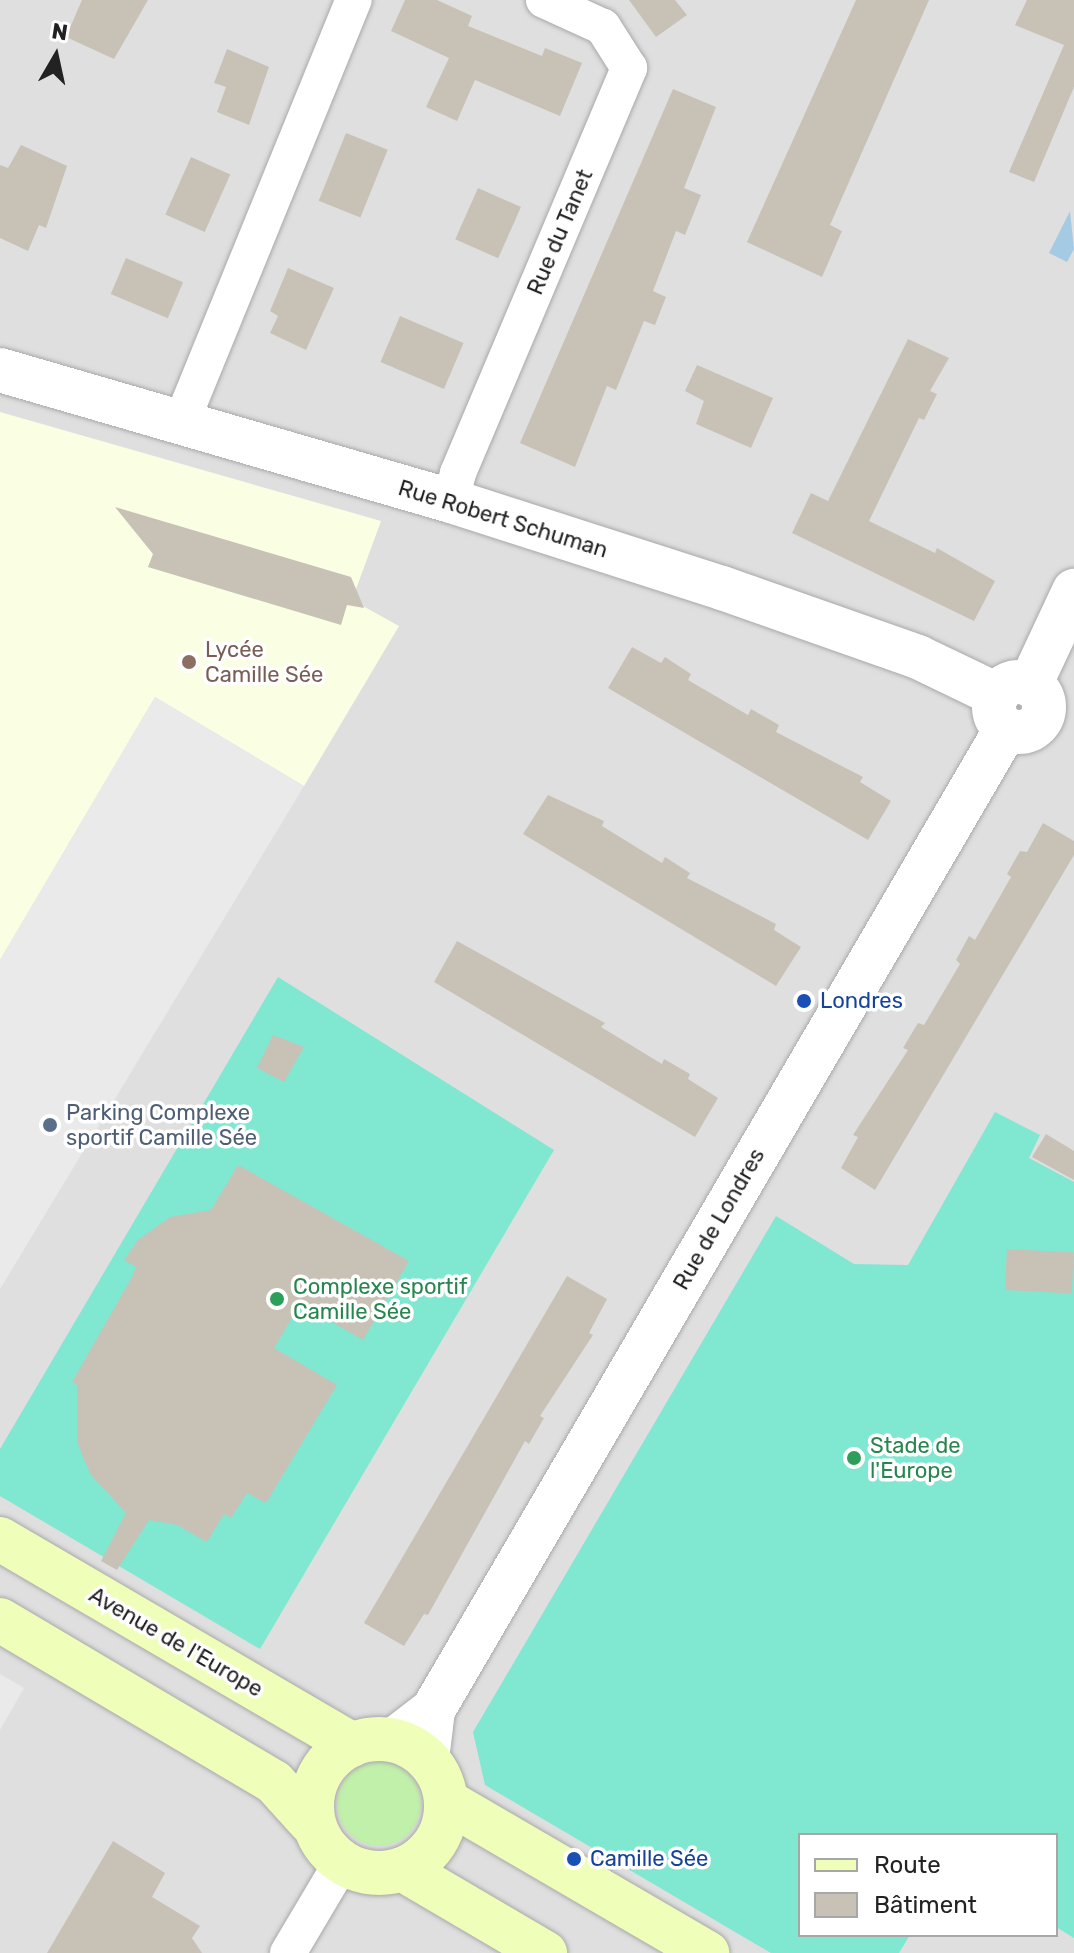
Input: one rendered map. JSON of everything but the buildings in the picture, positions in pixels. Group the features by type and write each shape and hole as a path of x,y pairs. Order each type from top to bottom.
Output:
{"main road":[{"name":"Avenue de l'Europe","path":"0,1539 352,1745"},
{"path":"0,1620 274,1782 310,1822 322,1845 342,1862 366,1870 402,1869 545,1953"},
{"path":"310,1822 317,1782 334,1756 352,1745 411,1750 436,1768 448,1802 438,1840 402,1869"},
{"path":"448,1802 707,1953"}],"street":[{"path":"181,423 354,0"},
{"name":"Rue du Tanet","path":"451,501 458,473 629,68 603,27 544,0"},
{"name":"Rue Robert Schuman","path":"0,370 451,501 918,657 1030,712"},
{"name":"Rue de Londres","path":"411,1750 1030,712 1074,591"},
{"path":"288,1953 342,1862"}],"shaded area":[{"path":"0,0 1074,0 1074,1953 0,1953"},
{"path":"1070,211 1074,249 1067,262 1049,253"},
{"name":"Lycée Camille Sée","path":"0,412 381,521 352,600 399,626 304,786 155,697 0,960"},
{"name":"Parking Complexe sportif Camille Sée","path":"155,697 304,786 0,1289 0,960"},
{"name":"Complexe sportif Camille Sée","path":"278,977 554,1150 260,1649 0,1496 0,1449"},
{"name":"Stade de l'Europe","path":"995,1112 1040,1135 1029,1158 1074,1182 1074,1938 1058,1928 1058,1833 798,1833 798,1937 909,1937 899,1953 771,1953 485,1785 473,1732 776,1216 854,1264 908,1265"},
{"path":"0,1674 24,1688 0,1730"}],"green space":[{"path":"379,1762 395,1765 409,1774 418,1788 421,1804 418,1820 409,1834 395,1843 379,1846 363,1843 349,1834 340,1820 337,1804 340,1788 349,1774 363,1765"}],"place":[{"name":"Lycée Camille Sée","path":"189,662"},
{"name":"Londres","path":"804,1001"},
{"name":"Parking Complexe sportif Camille Sée","path":"50,1125"},
{"name":"Complexe sportif Camille Sée","path":"277,1299"},
{"name":"Stade de l'Europe","path":"854,1458"},
{"name":"Camille Sée","path":"574,1859"}]}
